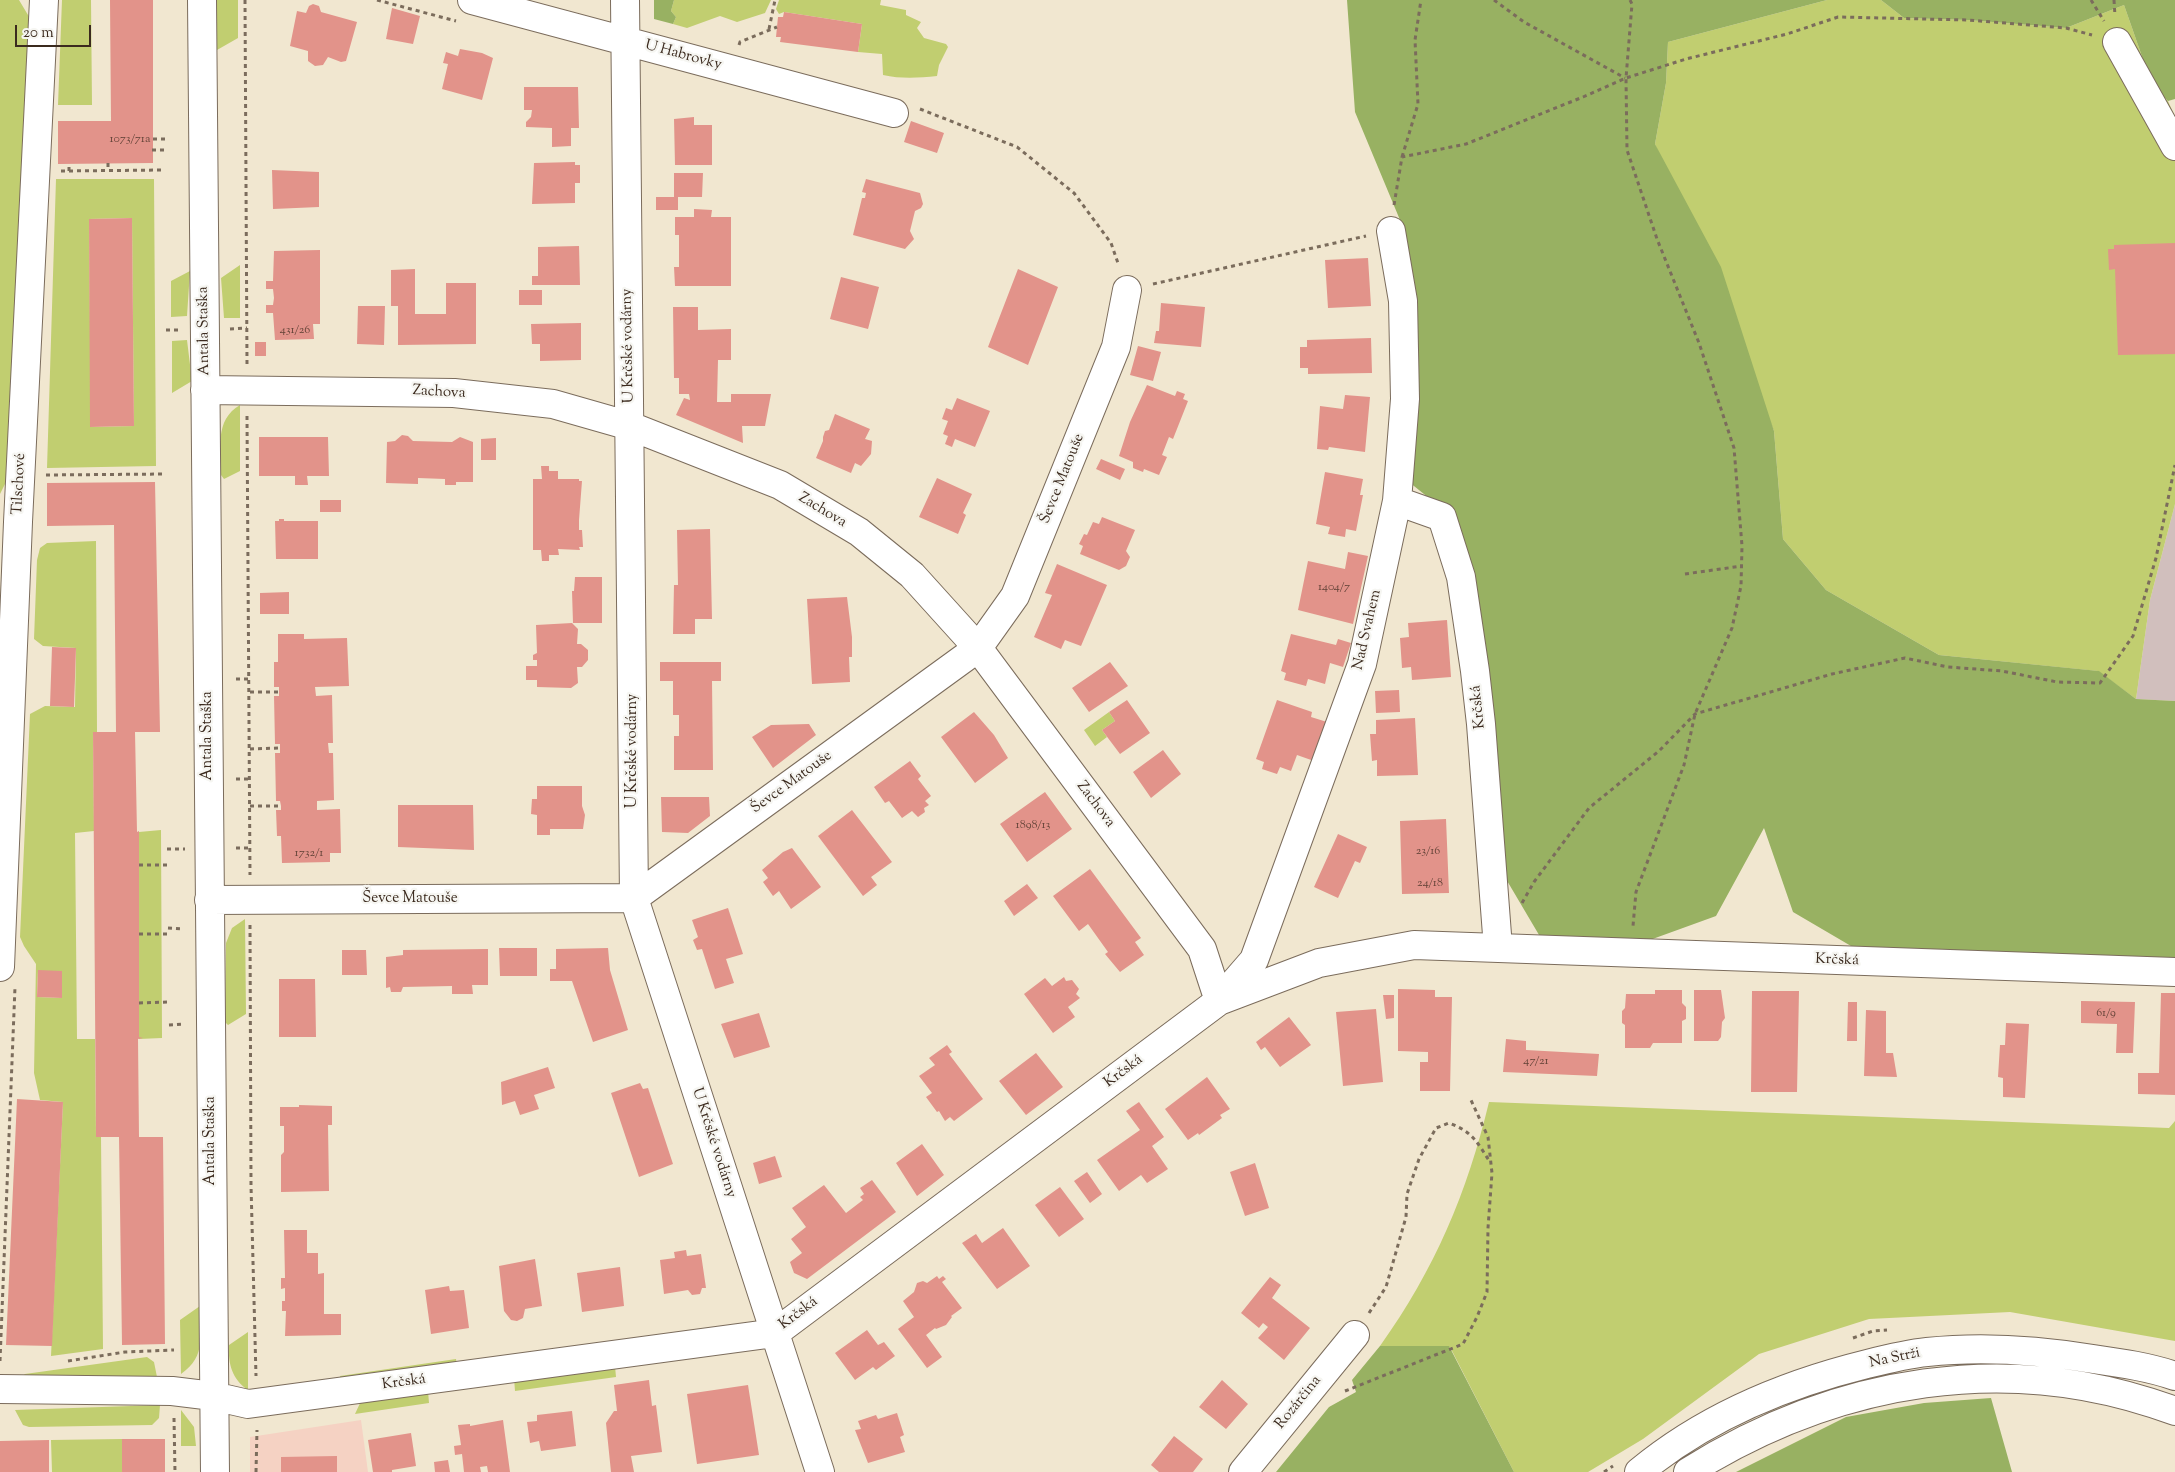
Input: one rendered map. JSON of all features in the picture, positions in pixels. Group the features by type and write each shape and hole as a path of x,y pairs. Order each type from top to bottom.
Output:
{"street":[{"name":"Tilschové","path":"0,967 9,522 44,0"},
{"name":"Antala Staška","path":"202,0 214,1472"},
{"name":"U Habrovky","path":"472,0 894,113"},
{"name":"U Krčské vodárny","path":"625,0 634,898 820,1472"},
{"path":"2117,42 2172,131"},
{"name":"Nad Svahem","path":"1219,1001 1254,960 1362,664 1396,501 1405,390 1403,302 1391,231"},
{"name":"Ševce Matouše","path":"209,900 634,898 978,648 1015,596 1116,347 1127,290"},
{"name":"Zachova","path":"205,390 454,393 553,404 630,426 780,486 858,532 912,574 978,648 1202,949 1219,1001"},
{"name":"Krčská","path":"1396,501 1442,518 1461,577 1481,724 1498,948"},
{"name":"Krčská","path":"0,1390 172,1391 213,1396 248,1404 775,1333 1219,1001 1319,962 1414,945 2175,972"},
{"name":"Rozárčina","path":"1243,1472 1356,1335"},
{"name":"Na Strži","path":"1639,1472 1656,1458 1714,1422 1775,1393 1822,1375 1926,1352 1988,1349 2033,1351 2122,1363 2174,1375"},
{"name":"Na Strži","path":"1688,1472 1729,1446 1786,1420 1884,1390 1925,1382 1987,1378 2069,1383 2113,1392 2175,1411"}],"path":[{"path":"245,0 247,374"},
{"path":"769,30 775,0"},
{"path":"894,113 912,106 1017,147 1074,193 1111,243 1127,290 1391,231 1402,157 1418,104 1414,40 1422,0"},
{"path":"1494,0 1524,22 1626,78"},
{"path":"1630,0 1632,4 1626,78 1627,150 1657,239 1699,344 1734,448 1742,546 1741,586 1732,628 1695,714 1684,765 1636,892 1631,953"},
{"path":"1402,157 1466,144 1626,78 1686,60 1787,34 1838,16 1968,20 2066,28 2117,42"},
{"path":"734,70 740,42 777,27"},
{"path":"153,139 164,139"},
{"path":"152,150 165,150"},
{"path":"108,162 108,170"},
{"path":"69,163 69,171"},
{"path":"55,171 165,170"},
{"path":"223,329 247,328"},
{"path":"166,330 185,330"},
{"path":"247,408 250,883"},
{"path":"1520,907 1534,882 1589,808 1659,751 1695,714 1832,674 1906,658 1948,667 2002,671 2057,682 2100,683 2133,636 2156,558 2175,465"},
{"path":"36,475 166,474"},
{"path":"1685,574 1742,566"},
{"path":"236,679 249,679"},
{"path":"250,692 279,692"},
{"path":"250,748 280,748"},
{"path":"236,779 250,779"},
{"path":"250,806 281,806"},
{"path":"167,848 190,848"},
{"path":"229,848 250,848"},
{"path":"139,866 168,865"},
{"path":"250,917 251,1185 256,1383"},
{"path":"168,928 183,929"},
{"path":"139,934 168,934"},
{"path":"139,1003 169,1002"},
{"path":"169,1025 184,1024"},
{"path":"1343,1392 1463,1344 1478,1318 1487,1292 1488,1228 1492,1174 1488,1138 1470,1098"},
{"path":"1356,1335 1386,1287 1406,1217 1407,1194 1419,1159 1436,1128 1449,1124 1462,1128 1474,1137 1491,1162"},
{"path":"58,1363 125,1352 174,1350"},
{"path":"0,1354 5,1362"},
{"path":"173,1414 175,1472"},
{"path":"256,1472 257,1424"}],"shaded area":[{"path":"2175,504 2175,701 2136,699 2150,600"},
{"path":"361,1420 368,1472 250,1472 250,1437"}],"green space":[{"path":"0,0 19,0 31,20 8,478 0,494"},
{"path":"62,0 91,0 92,105 58,105"},
{"path":"217,0 238,0 238,38 217,50"},
{"path":"654,0 674,0 671,11 676,17 673,24 654,19"},
{"path":"674,0 771,0 765,13 737,22 720,16 687,28 673,24 676,17 671,11"},
{"path":"779,0 881,0 880,5 906,10 906,15 921,22 917,28 924,38 946,44 948,47 939,65 937,76 910,78 883,75 882,54 858,52 862,24 784,12 779,14 776,9"},
{"path":"1347,0 1827,0 1668,42 1666,83 1655,144 1721,267 1774,431 1783,539 1826,590 1939,655 2099,671 2136,699 2175,701 2175,958 1939,957 1851,946 1793,912 1764,828 1716,916 1636,945 1542,940 1506,879 1455,519 1409,482 1415,298 1400,220 1355,112"},
{"path":"1827,0 1881,0 1904,18 1968,20 2066,28 2124,5 2152,85 2168,101 2175,117 2175,504 2150,600 2136,699 2098,671 1939,655 1826,590 1783,539 1774,431 1655,144 1666,83 1668,42"},
{"path":"1881,0 2175,0 2175,99 2168,101 2152,85 2124,5 2066,28 1968,20 1904,18"},
{"path":"56,179 154,179 156,466 47,468","holes":["132,218 134,426 91,427 89,219"]},
{"path":"240,265 240,318 224,318 221,278"},
{"path":"190,271 187,316 171,317 171,281"},
{"path":"187,340 192,381 172,393 172,341"},
{"path":"240,405 240,471 224,479 221,475 221,436 226,419"},
{"path":"96,541 97,732 93,732 94,831 75,833 77,1039 95,1039 96,1136 101,1137 103,1349 51,1356 63,1102 40,1100 34,1073 36,964 20,937 30,714 45,706 75,707 76,648 43,646 34,639 37,560 40,548 47,543","holes":["38,971 62,972 62,998 37,997"]},
{"path":"1109,712 1115,721 1102,730 1107,737 1095,746 1084,730"},
{"path":"161,830 162,1038 139,1039 139,832"},
{"path":"245,919 246,1014 228,1025 225,1022 226,943 232,928"},
{"path":"1489,1102 2169,1128 2175,1121 2175,1341 2010,1312 1869,1319 1759,1354 1643,1439 1588,1472 1514,1472 1450,1347 1380,1346 1417,1288 1447,1229 1470,1168"},
{"path":"200,1306 201,1335 198,1352 195,1360 181,1374 180,1320"},
{"path":"248,1332 248,1390 238,1381 232,1370 229,1345"},
{"path":"1380,1346 1449,1346 1514,1472 1276,1472 1329,1407 1356,1392 1352,1380"},
{"path":"147,1357 154,1362 157,1377 20,1378 25,1374"},
{"path":"456,1359 457,1367 341,1384 340,1376"},
{"path":"615,1366 616,1377 515,1391 514,1378"},
{"path":"428,1391 429,1403 355,1414 361,1401"},
{"path":"1991,1398 2012,1472 1736,1472 1846,1417 1924,1403"},
{"path":"160,1405 159,1418 152,1425 29,1427 23,1425 15,1410"},
{"path":"181,1410 194,1427 196,1446 181,1446"},
{"path":"122,1439 122,1472 52,1472 51,1440"}],"building":[{"path":"110,0 153,0 153,163 58,164 58,121 111,121"},
{"path":"313,4 319,6 321,12 357,22 346,61 341,62 328,57 323,65 315,66 308,61 308,51 290,46 297,11 306,13 309,6"},
{"path":"392,8 420,16 413,44 386,39"},
{"path":"784,12 862,24 858,52 780,42 781,37 776,37 778,17 783,17"},
{"path":"460,49 482,53 493,58 482,100 442,89 448,64 443,63 446,52 458,56"},
{"path":"524,87 578,87 579,128 571,128 571,146 552,147 552,128 526,127 526,122 531,117 532,110 524,110"},
{"path":"694,117 694,125 712,125 712,165 675,165 674,119"},
{"path":"911,121 944,133 937,153 904,142"},
{"path":"575,162 575,165 580,165 580,183 575,183 575,203 532,204 534,163"},
{"path":"272,170 319,172 319,207 273,209"},
{"path":"674,173 703,173 702,197 678,197 678,210 656,210 656,197 674,197"},
{"path":"866,179 920,193 923,204 921,208 915,211 910,231 914,239 905,249 853,235 862,198 865,198 866,193 862,192"},
{"path":"694,209 712,210 711,217 731,217 731,286 675,286 674,267 679,267 679,235 675,235 675,217 694,217"},
{"path":"132,218 134,426 90,427 89,219"},
{"path":"2175,243 2175,354 2118,355 2115,269 2109,270 2108,249 2114,249 2114,245"},
{"path":"579,246 580,285 532,285 532,276 538,276 538,247"},
{"path":"320,250 320,324 313,324 314,339 275,340 273,313 266,313 266,305 273,305 274,298 273,289 266,289 266,281 273,281 274,251"},
{"path":"1368,258 1371,306 1328,308 1325,260"},
{"path":"415,269 415,314 446,314 446,283 476,283 476,344 398,345 398,306 391,306 391,270"},
{"path":"1018,269 1058,287 1028,365 988,347"},
{"path":"841,277 879,287 868,329 830,319"},
{"path":"519,290 542,290 542,305 519,305"},
{"path":"1161,303 1205,307 1201,347 1154,343 1156,331 1159,331"},
{"path":"358,306 385,306 384,345 357,344"},
{"path":"673,307 698,307 698,330 731,329 731,360 718,360 717,402 731,402 731,394 771,394 765,426 742,426 743,443 676,415 684,398 690,400 689,394 679,394 679,378 674,378"},
{"path":"581,323 581,360 540,361 540,344 532,344 531,324"},
{"path":"1371,338 1372,373 1308,374 1308,368 1300,368 1300,347 1307,347 1307,340"},
{"path":"255,342 266,342 266,356 255,356"},
{"path":"1138,346 1161,352 1153,381 1130,375"},
{"path":"1147,385 1175,396 1177,391 1185,394 1183,399 1188,401 1173,439 1169,437 1162,455 1167,457 1159,475 1144,469 1143,472 1133,468 1133,462 1119,456 1130,422"},
{"path":"1345,395 1370,397 1365,452 1329,447 1328,450 1317,449 1320,406 1343,409"},
{"path":"957,398 990,411 975,447 955,439 952,447 945,444 948,436 943,434 948,421 942,419 946,408 952,410"},
{"path":"835,414 870,429 865,439 872,441 871,454 861,466 855,463 851,473 816,458 825,431 829,430"},
{"path":"402,435 408,436 413,441 452,442 460,437 473,442 473,482 456,482 456,485 445,485 445,479 418,478 418,484 386,483 387,442 395,441"},
{"path":"259,437 328,437 329,476 307,476 308,485 295,485 295,476 259,476"},
{"path":"496,438 496,460 481,460 481,439"},
{"path":"1101,459 1125,469 1120,480 1096,469"},
{"path":"541,466 549,466 549,471 558,471 558,479 579,479 579,481 582,481 579,530 582,530 583,547 579,547 580,550 558,549 559,555 549,555 549,561 542,561 541,550 533,550 533,479 542,479"},
{"path":"1325,472 1363,479 1360,495 1363,495 1356,531 1346,529 1345,537 1328,534 1330,527 1316,524"},
{"path":"937,478 972,494 963,513 966,515 958,534 919,517"},
{"path":"155,482 160,732 135,732 137,832 139,831 139,1037 143,1038 138,1039 139,1137 163,1137 165,1344 122,1345 119,1137 96,1137 93,732 116,732 114,525 47,526 47,483"},
{"path":"320,500 341,500 341,512 320,512"},
{"path":"1102,517 1135,530 1126,551 1130,557 1126,566 1119,570 1080,554 1083,546 1079,544 1084,534 1087,535 1093,522 1099,524"},
{"path":"279,519 284,519 284,521 318,521 318,559 276,559 275,521 279,521"},
{"path":"710,529 712,619 695,619 695,634 673,634 674,585 678,585 677,530"},
{"path":"1348,552 1368,556 1353,624 1298,610 1308,561 1345,569"},
{"path":"1057,564 1107,585 1081,646 1065,640 1061,649 1034,637 1052,595 1045,593"},
{"path":"575,577 602,577 602,623 573,623 572,591 574,591"},
{"path":"289,592 289,614 260,614 260,593"},
{"path":"847,597 852,637 852,657 849,657 850,682 812,684 807,599"},
{"path":"1447,620 1451,677 1412,680 1411,667 1402,668 1400,638 1409,637 1408,623"},
{"path":"572,623 578,629 577,644 581,644 588,650 588,660 582,667 577,667 578,683 571,688 537,687 537,680 526,680 526,666 537,666 537,660 533,660 533,655 537,653 536,625"},
{"path":"278,634 304,634 304,639 347,638 349,686 315,687 316,696 332,695 333,743 328,743 329,753 333,753 334,800 317,801 317,810 340,809 341,853 330,853 330,862 282,863 281,836 277,836 276,810 281,810 281,806 280,801 276,801 275,753 280,753 280,744 275,744 274,696 279,696 279,687 274,687 274,662 278,662"},
{"path":"1291,634 1336,645 1338,639 1351,643 1343,667 1330,663 1325,684 1308,679 1306,686 1284,680 1286,673 1281,671"},
{"path":"52,647 76,648 74,707 50,706"},
{"path":"660,662 721,662 721,681 712,681 713,770 674,770 674,736 679,736 679,715 673,715 673,681 660,681"},
{"path":"1110,662 1128,686 1089,712 1072,688"},
{"path":"1399,690 1400,712 1376,713 1375,691"},
{"path":"1127,700 1150,733 1120,754 1102,730 1115,721 1109,712"},
{"path":"1277,700 1312,712 1311,717 1327,722 1314,761 1297,755 1291,771 1280,767 1277,774 1262,769 1264,762 1256,759"},
{"path":"974,712 994,735 1008,758 975,783 941,737"},
{"path":"1415,718 1418,775 1377,776 1377,760 1372,761 1370,734 1376,734 1376,720"},
{"path":"809,724 816,735 773,768 752,737 771,725"},
{"path":"1163,750 1181,774 1151,798 1133,772"},
{"path":"910,761 921,776 918,779 931,796 925,801 929,805 924,808 925,812 918,817 912,811 902,818 889,801 885,803 874,787"},
{"path":"537,786 582,786 582,806 585,815 583,829 550,829 550,835 537,835 537,815 531,814 532,799 537,799"},
{"path":"1045,792 1072,829 1027,862 1000,824"},
{"path":"661,797 709,797 710,816 688,833 662,832"},
{"path":"398,805 473,805 474,850 398,847"},
{"path":"852,810 892,862 871,877 877,885 863,896 818,836"},
{"path":"1446,819 1449,893 1402,894 1400,821"},
{"path":"1338,834 1367,847 1360,863 1355,861 1338,898 1314,887"},
{"path":"792,848 821,887 791,909 779,891 773,896 763,882 768,878 762,870 783,852"},
{"path":"1090,869 1141,938 1135,942 1144,955 1120,972 1105,954 1108,952 1088,924 1079,931 1053,896"},
{"path":"1027,884 1038,898 1014,916 1004,901"},
{"path":"728,908 743,954 726,959 734,983 715,989 702,949 697,950 693,940 698,937 692,920"},
{"path":"499,948 537,948 537,976 500,976"},
{"path":"608,948 610,970 628,1030 593,1042 572,981 550,981 550,969 556,969 556,949"},
{"path":"488,949 488,985 472,985 473,994 452,994 452,986 403,987 401,992 391,992 390,987 386,988 386,957 403,955 403,950"},
{"path":"342,950 366,950 367,975 342,975"},
{"path":"38,970 62,971 62,998 37,997"},
{"path":"1064,977 1066,981 1072,980 1079,989 1076,994 1080,998 1068,1007 1075,1017 1053,1033 1024,994 1045,978 1052,986"},
{"path":"279,979 315,979 316,1037 279,1037"},
{"path":"1398,989 1435,990 1435,997 1452,997 1450,1091 1420,1091 1420,1062 1428,1062 1428,1052 1398,1051"},
{"path":"1655,990 1682,990 1682,1003 1686,1007 1686,1019 1682,1021 1682,1043 1653,1043 1650,1048 1625,1048 1625,1025 1622,1023 1622,1011 1625,1008 1626,994 1655,994"},
{"path":"1694,990 1721,990 1725,1018 1722,1022 1721,1037 1718,1041 1694,1041"},
{"path":"1752,991 1799,991 1797,1092 1751,1092"},
{"path":"2161,993 2175,993 2175,1095 2138,1094 2138,1073 2159,1073"},
{"path":"1383,995 1394,995 1394,1018 1386,1019"},
{"path":"2081,1001 2135,1002 2133,1053 2116,1053 2117,1024 2081,1023"},
{"path":"1848,1002 1857,1002 1857,1041 1847,1041"},
{"path":"1376,1009 1383,1082 1343,1086 1336,1012"},
{"path":"1866,1010 1886,1011 1886,1053 1893,1053 1897,1077 1864,1076"},
{"path":"759,1013 770,1047 734,1058 721,1024"},
{"path":"1289,1017 1311,1045 1280,1067 1265,1047 1261,1050 1256,1042"},
{"path":"2006,1023 2029,1024 2025,1098 2003,1097 2003,1078 1998,1077 2000,1045 2005,1045"},
{"path":"1506,1039 1526,1041 1526,1050 1599,1054 1597,1076 1503,1072"},
{"path":"947,1045 952,1052 949,1054 983,1099 954,1121 950,1117 945,1121 939,1111 937,1112 926,1097 932,1093 919,1076 935,1065 929,1058"},
{"path":"1036,1053 1063,1087 1026,1115 999,1081"},
{"path":"548,1067 555,1088 534,1095 539,1109 520,1115 515,1101 502,1105 501,1082"},
{"path":"1207,1077 1230,1109 1220,1115 1222,1118 1199,1135 1198,1133 1188,1140 1165,1109"},
{"path":"640,1083 643,1089 648,1088 673,1164 639,1177 611,1093"},
{"path":"17,1099 63,1102 52,1346 6,1345"},
{"path":"1139,1102 1164,1137 1152,1146 1168,1169 1147,1183 1141,1175 1119,1191 1097,1160 1140,1130 1126,1111"},
{"path":"299,1105 332,1106 332,1125 328,1125 329,1191 281,1192 281,1155 284,1152 284,1126 280,1126 280,1107 299,1107"},
{"path":"922,1144 944,1175 917,1196 896,1163"},
{"path":"775,1156 782,1177 759,1184 753,1163"},
{"path":"1255,1163 1269,1208 1245,1216 1230,1172"},
{"path":"1087,1172 1102,1194 1090,1203 1074,1181"},
{"path":"872,1180 896,1212 807,1279 794,1273 790,1262 802,1253 791,1239 806,1227 792,1208 824,1185 846,1213 863,1200 860,1197 864,1194 860,1188"},
{"path":"1060,1187 1084,1219 1059,1237 1035,1205"},
{"path":"1003,1228 1030,1266 997,1289 962,1243 976,1234 982,1243"},
{"path":"284,1230 307,1230 307,1253 318,1253 318,1274 324,1273 324,1314 341,1314 341,1335 285,1336 286,1311 282,1311 282,1301 285,1301 285,1288 281,1289 281,1278 285,1278"},
{"path":"686,1250 687,1256 701,1254 706,1288 702,1288 700,1294 692,1295 688,1290 664,1294 660,1260 675,1258 674,1252"},
{"path":"535,1259 542,1306 525,1309 523,1318 517,1321 511,1320 504,1311 499,1266"},
{"path":"620,1267 624,1306 582,1312 577,1273"},
{"path":"937,1276 939,1279 943,1276 946,1279 942,1282 962,1308 951,1316 946,1325 935,1328 926,1335 942,1357 927,1368 898,1329 914,1317 903,1301 914,1292 917,1283 923,1281 927,1283"},
{"path":"1270,1277 1281,1285 1272,1298 1310,1328 1284,1360 1258,1338 1268,1327 1263,1323 1259,1328 1241,1313"},
{"path":"449,1286 450,1291 464,1290 469,1328 431,1334 425,1290"},
{"path":"867,1330 878,1345 884,1342 895,1356 876,1370 873,1367 855,1380 835,1353"},
{"path":"649,1380 652,1406 656,1405 662,1452 631,1456 634,1472 611,1472 606,1423 614,1411 617,1411 614,1385"},
{"path":"1222,1380 1248,1404 1226,1429 1199,1407"},
{"path":"748,1385 759,1455 697,1464 687,1394"},
{"path":"572,1411 576,1446 541,1451 539,1441 530,1443 527,1422 537,1421 537,1415"},
{"path":"897,1413 904,1435 900,1437 905,1452 868,1463 855,1430 861,1429 858,1421 876,1415 878,1419"},
{"path":"503,1420 510,1472 488,1472 487,1466 480,1467 481,1472 464,1472 462,1454 455,1455 454,1446 461,1445 458,1425 470,1424 470,1426"},
{"path":"411,1433 416,1466 392,1470 392,1472 373,1472 368,1440"},
{"path":"1174,1436 1203,1459 1193,1472 1159,1472 1151,1465"},
{"path":"122,1439 165,1439 165,1472 122,1472"},
{"path":"49,1440 49,1472 0,1472 0,1441"},
{"path":"337,1456 337,1472 281,1472 281,1457"},
{"path":"448,1460 450,1472 435,1472 434,1462"}]}
